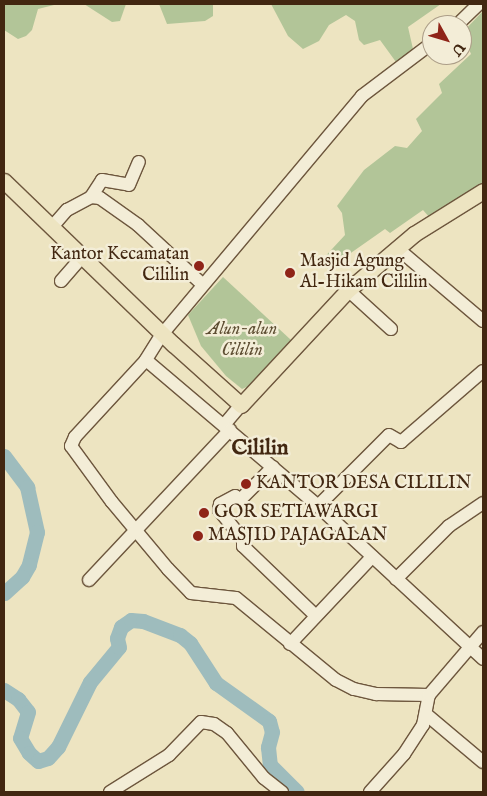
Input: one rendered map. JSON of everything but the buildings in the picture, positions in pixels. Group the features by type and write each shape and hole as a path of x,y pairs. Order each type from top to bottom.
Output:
{"main road":[{"path":"4,181 162,334 242,404 348,290 397,248 483,191"}],"street":[{"path":"467,15 479,4"},
{"path":"422,50 362,96 162,334 146,360 71,443 112,502 188,592 236,598 336,680 354,689 376,694 429,695"},
{"path":"52,227 67,210 91,197 102,180 129,185 139,162"},
{"path":"91,197 100,198 138,226 203,285"},
{"path":"397,248 483,321"},
{"path":"61,281 82,257"},
{"path":"348,290 391,329"},
{"path":"146,360 318,506 483,659"},
{"path":"318,506 389,435 401,442 430,413 483,371"},
{"path":"89,580 227,427 242,404"},
{"path":"273,468 240,500 235,496 220,504 219,510 243,540 243,546 276,582 315,615"},
{"path":"396,579 449,526 483,503"},
{"path":"290,644 315,615 372,557"},
{"path":"370,792 404,754 427,715 429,695 483,632"},
{"path":"427,715 483,762"},
{"path":"110,792 169,755 201,722 214,724 227,733 264,778 282,792"}],"green space":[{"path":"4,4 58,4 38,9 32,30 26,36 18,39 4,30"},
{"path":"84,4 126,4 120,21 112,22"},
{"path":"159,4 213,4 213,16 205,21 167,24"},
{"path":"271,4 441,4 425,15 422,15 422,17 408,27 413,49 396,62 380,40 364,45 359,40 355,21 346,15 329,25 319,41 303,49 288,36"},
{"path":"483,11 483,186 430,218 423,210 390,233 385,229 328,269 320,262 345,235 342,213 337,206 364,170 395,146 407,148 422,131 416,119 442,93 439,84 459,65 472,65 472,23"},
{"name":"Alun-alun Cililin","path":"223,277 291,340 249,386 242,389 226,376 201,346 188,315"}],"waterway":[{"path":"4,456 27,487 37,532 29,565 22,577 4,593"},
{"path":"4,690 18,699 28,712 20,738 29,753 38,761 48,758 58,747 90,682 119,647 117,638 121,627 131,620 143,621 180,635 190,643 216,683 269,721 272,732 268,747 270,765 297,792"}],"place":[{"name":"Kantor Kecamatan Cililin","path":"199,266"},
{"name":"Masjid Agung Al-Hikam Cililin","path":"290,273"},
{"name":"KANTOR DESA CILILIN","path":"246,484"},
{"name":"GOR SETIAWARGI","path":"204,513"},
{"name":"MASJID PAJAGALAN","path":"198,536"}],"district":[{"name":"Cililin","path":"260,449"}]}
